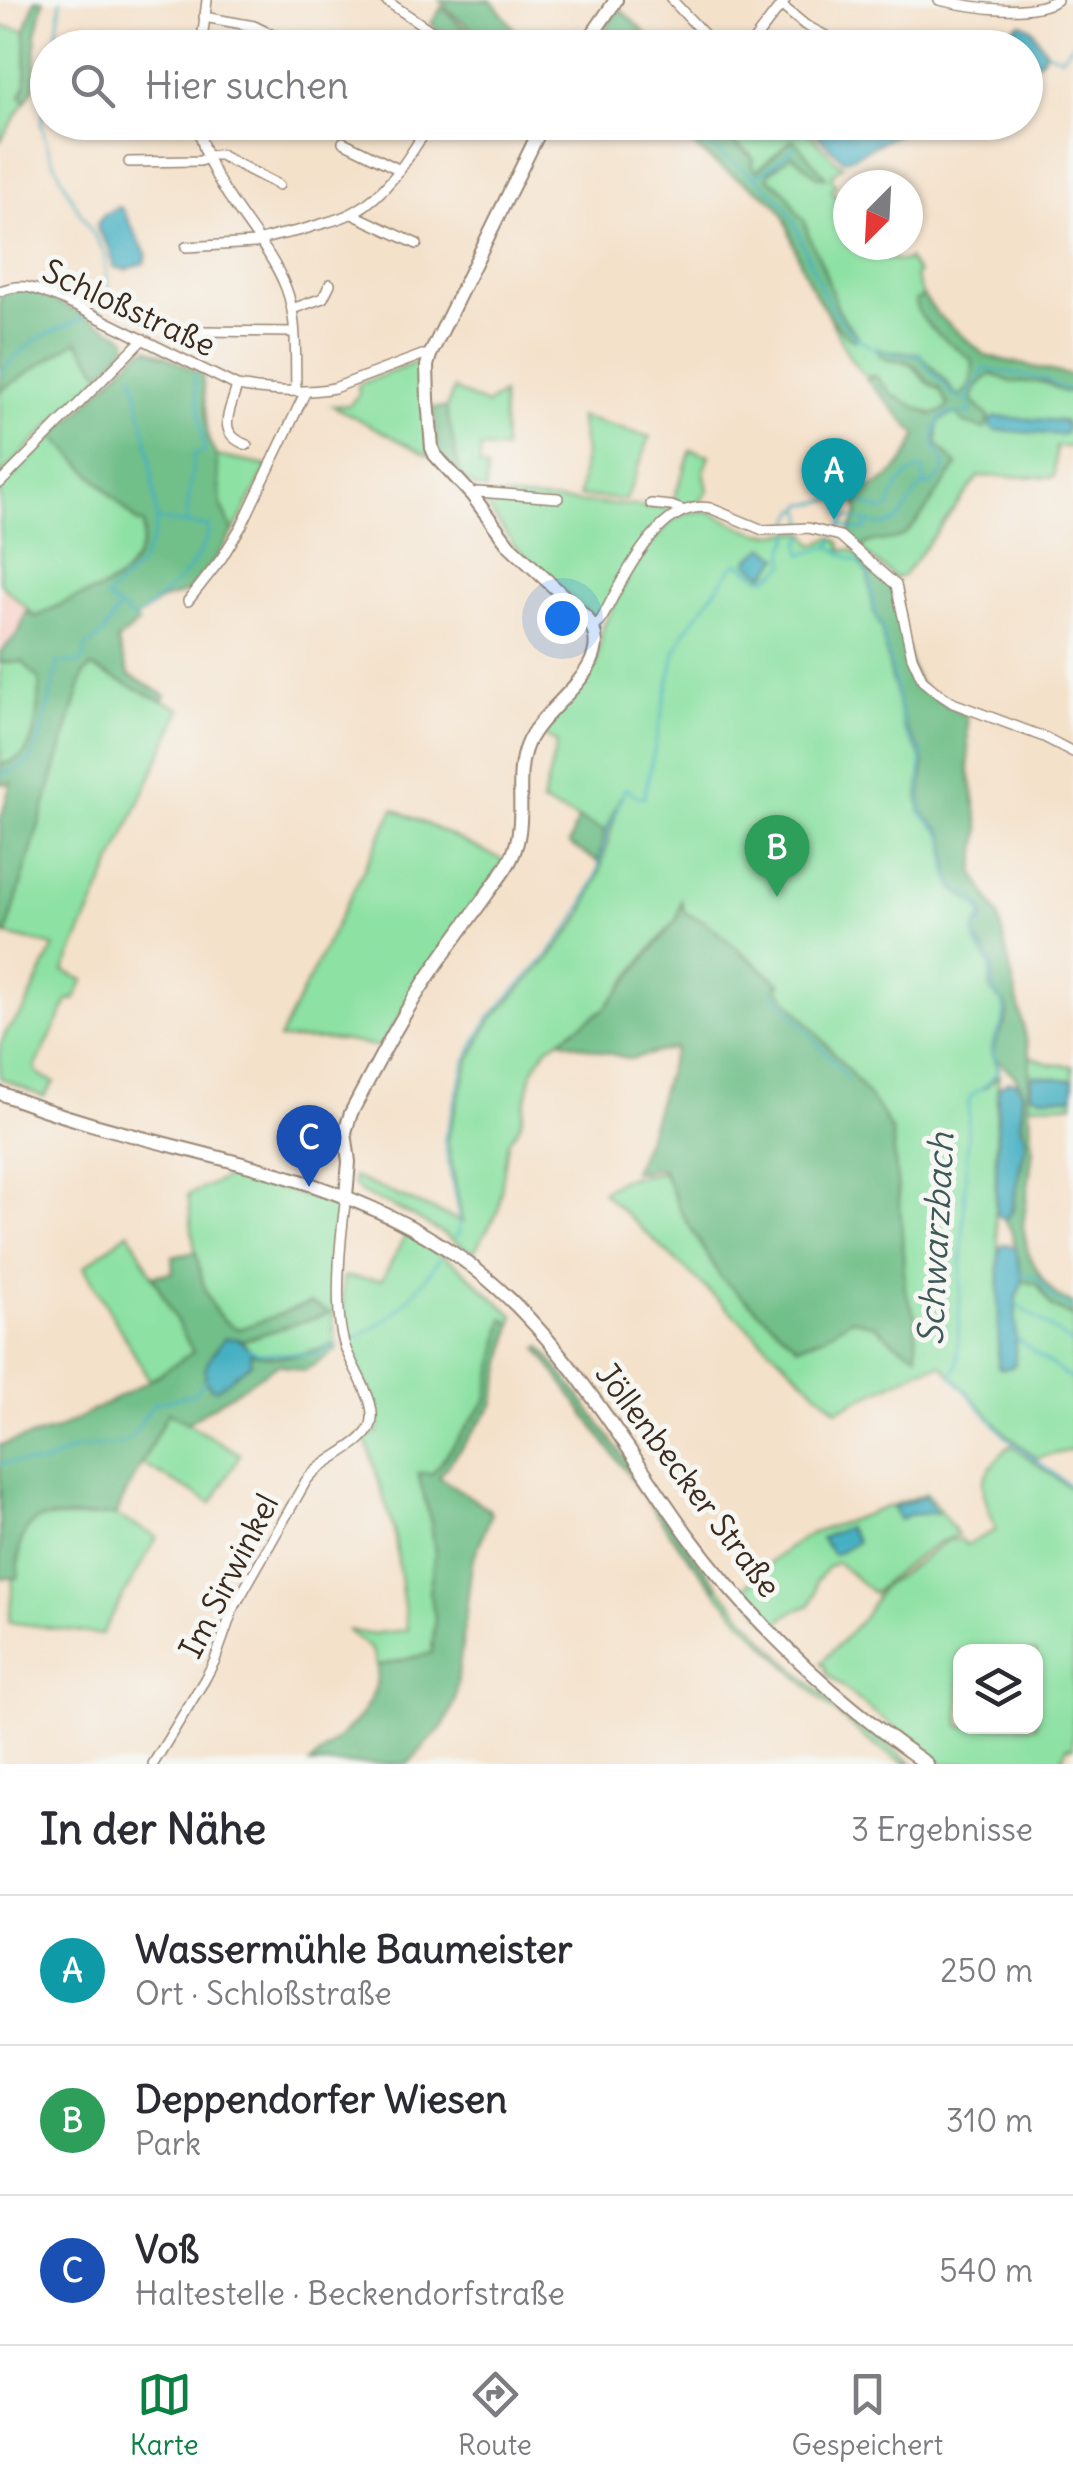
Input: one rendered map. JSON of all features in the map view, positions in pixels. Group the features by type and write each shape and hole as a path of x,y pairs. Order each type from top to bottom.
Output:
{"street":[{"path":"202,30 207,0"},
{"path":"386,0 430,30"},
{"path":"595,30 616,0"},
{"path":"672,0 700,30"},
{"path":"938,0 1034,8 1056,0"},
{"path":"762,30 784,3 815,30"},
{"path":"204,16 262,30"},
{"path":"188,601 242,526 301,390 286,289 273,262 232,204 203,140"},
{"path":"186,247 259,241 352,214 380,193 419,140"},
{"path":"346,1196 349,1162 345,1132 350,1113 432,972 513,854 521,823 520,772 528,740 539,722 588,670 595,650 594,627 587,618 509,546 432,448 427,372 430,356 535,140"},
{"path":"344,142 400,170"},
{"path":"129,162 200,161 220,155 280,185"},
{"path":"352,214 417,244"},
{"path":"292,309 323,298 330,284"},
{"name":"Schloßstraße","path":"0,291 18,285 61,299 237,386 334,388 430,356"},
{"path":"200,331 294,332"},
{"path":"0,483 143,339"},
{"name":"Schloßstraße","path":"237,386 226,426 233,439 247,445"},
{"path":"472,495 478,492 558,498"},
{"path":"651,504 682,510"},
{"path":"594,627 644,546 682,510 710,508 751,526 776,530 808,528 840,536 896,585 912,657 923,681 953,703 1073,752"},
{"name":"Jöllenbecker Straße","path":"0,1093 46,1112 310,1182 395,1218 475,1269 507,1297 560,1356 689,1536 756,1617 833,1691 927,1764"},
{"name":"Im Sirwinkel","path":"153,1764 205,1679 233,1609 306,1480 318,1466 362,1438 373,1420 371,1404 345,1348 341,1330 340,1265 346,1196"}],"shaded area":[{"path":"0,583 27,611 19,632 0,653"}],"green space":[{"path":"35,0 44,0 37,30 30,30 30,94 25,102 21,96 26,85 25,30"},
{"path":"440,0 491,0 515,30 472,30"},
{"path":"442,7 466,30 439,30 431,24"},
{"path":"619,8 642,30 604,30"},
{"path":"0,26 25,30 26,85 21,96 25,102 0,142"},
{"path":"688,140 733,140 753,158 752,166 757,171 794,140 826,177 818,177 792,155 769,172 768,178 785,192 805,221 839,310 858,337 854,340 844,333 819,300 779,208"},
{"path":"733,140 792,140 757,171 751,166 750,153"},
{"path":"794,140 816,140 843,165 833,170 832,175 833,260 909,260 918,274 915,276 923,296 915,301 922,317 972,359 971,381 956,396 932,369 899,353 878,349 892,361 912,366 941,392 948,405 946,409 935,415 901,400 870,375 868,381 850,358 823,305 832,320 858,336 840,315 823,266 806,235 806,225 768,178 792,155 818,177"},
{"path":"24,288 126,337 127,346 102,374 77,341 0,391 0,294"},
{"path":"923,296 938,315 986,356 1073,376 1073,391 1063,392 1044,382 1011,382 991,374 973,397 973,402 989,417 986,428 962,422 957,414 945,416 938,423 937,444 957,465 924,513 904,535 869,542 861,549 848,536 858,513 855,493 894,473 917,435 868,377 875,376 893,395 932,415 948,405 939,388 913,365 888,360 877,348 919,353 957,396 966,391 971,381 971,359 937,333 917,309 915,301"},
{"path":"77,341 102,374 0,476 0,391"},
{"path":"148,348 202,374 208,439 216,456 221,504 233,532 188,592 159,601 135,619 138,623 117,641 129,675 165,695 162,701 91,667 84,674 6,935 0,931 0,822 11,783 0,784 0,765 18,759 28,749 40,681 23,662 0,662 0,653 19,632 27,611 36,617 104,588 128,570 139,553 143,523 54,436 137,353"},
{"path":"417,362 423,365 429,456 333,406 349,405 359,394 358,385"},
{"path":"991,374 1073,391 1073,447 1056,447 1054,477 979,476 904,575 895,578 861,549 870,542 895,538 909,530 957,466 937,444 938,423 954,415 984,412 973,397"},
{"path":"454,389 486,405 502,394 504,450 481,448 479,466 487,469 486,490 476,488 460,475 446,408"},
{"path":"433,408 446,408 460,475 438,454"},
{"path":"579,417 650,437 626,500 579,496 585,452"},
{"path":"54,436 138,523 143,522 143,532 139,552 121,577 36,617 0,583 0,489"},
{"path":"691,450 709,455 704,470 708,491 700,502 672,504"},
{"path":"216,456 268,466 233,532 221,504"},
{"path":"480,496 669,508 673,512 658,524 600,615 592,617 515,547"},
{"path":"708,511 756,532 806,533 813,544 832,537 840,543 841,550 852,550 865,561 861,563 868,575 904,731 920,754 921,813 942,834 954,890 978,906 982,916 975,939 990,965 991,989 1004,1009 992,1049 999,1069 983,1089 999,1076 995,1215 999,1250 998,1367 1018,1290 1023,1281 1037,1284 1052,1307 1073,1317 1073,1450 1037,1458 1006,1434 942,1365 921,1370 837,1410 602,1192 622,1179 663,1172 681,1212 823,1337 851,1319 875,1325 894,1342 915,1316 905,1290 901,1218 769,991 780,983 704,921 685,913 680,904 677,919 604,1009 546,1049 532,1072 520,1125 508,1142 498,1212 473,1253 354,1185 353,1177 462,1222 447,1139 469,1061 491,1020 580,919 598,878 620,797 605,831 542,803 557,743 538,732 586,681 596,664 603,627 647,548 674,519 690,512"},
{"path":"865,561 892,587 918,682 929,694 967,717 969,771 980,830 974,873 998,915 1030,1056 1028,1095 1033,1149 1023,1226 1028,1253 1056,1295 1073,1304 1073,1317 1052,1307 1037,1284 1023,1281 1011,1230 1005,1221 1012,1212 1027,1138 1022,1124 1020,1084 994,1057 1007,1009 994,990 991,962 975,937 985,917 978,905 953,884 946,838 922,809 922,754 900,712 881,627 873,610 868,575 860,563"},
{"path":"0,662 23,662 40,681 28,749 18,759 0,765"},
{"path":"91,667 181,709 64,971 84,980 74,1000 69,999 35,1068 39,1075 54,1082 44,1097 0,1078 0,1045 25,1009 54,946 6,935 84,674"},
{"path":"394,809 505,861 380,1047 341,1040 279,1039"},
{"path":"578,819 605,831 598,862 569,844"},
{"path":"681,901 685,913 704,921 780,984 777,987 850,1072 892,1132 905,1290 915,1316 917,1355 875,1325 851,1319 823,1337 798,1346 721,1278 681,1212 662,1168 633,1172 675,1048 630,1059 559,1040 604,1009 677,919"},
{"path":"1030,1056 1049,1064 1073,1066 1073,1080 1056,1079 1030,1092 1041,1097 1073,1097 1073,1104 1029,1105"},
{"path":"232,1175 335,1204 335,1344 293,1355 259,1356 241,1341 328,1313 310,1303 240,1329 225,1321 214,1308 199,1272 188,1195"},
{"path":"129,1232 193,1352 150,1381 84,1267"},
{"path":"407,1232 458,1266 514,1316 512,1324 504,1319 487,1400 433,1473 418,1474 436,1554 429,1591 435,1617 432,1653 377,1666 372,1650 347,1630 369,1634 407,1630 394,1531 366,1439 378,1432 378,1421 347,1341 343,1277 382,1280"},
{"path":"196,1252 208,1298 229,1324 240,1329 310,1303 330,1313 238,1339 204,1380 211,1388 250,1364 250,1352 292,1356 335,1344 337,1350 304,1371 278,1364 187,1423 168,1412 115,1515 37,1520 21,1542 18,1578 0,1578 0,1445 56,1430 149,1381 193,1352 153,1276 173,1272 172,1257"},
{"path":"504,1318 512,1324 493,1405 439,1477 489,1509 491,1515 472,1562 455,1702 444,1725 408,1764 310,1764 365,1708 377,1681 377,1666 432,1653 435,1617 429,1591 435,1554 418,1473 433,1473 487,1400"},
{"path":"541,1347 718,1586 714,1589 538,1349"},
{"path":"168,1412 240,1454 212,1503 142,1464"},
{"path":"1011,1445 1073,1490 1073,1747 1067,1747 1060,1764 944,1764 863,1704 826,1673 821,1663 864,1617 888,1583 949,1540 962,1540 966,1545 996,1530 984,1493 991,1467"},
{"path":"927,1493 958,1535 913,1560 874,1594 837,1562 816,1582 810,1605 788,1614 774,1628 760,1613 745,1588 792,1546 810,1534"},
{"path":"115,1515 157,1537 101,1635 9,1622 20,1546 34,1522 42,1518"},
{"path":"718,1586 803,1677 913,1764 895,1758 841,1718 752,1631 714,1589"}],"water":[{"path":"1023,23 1032,30 1010,30"},
{"path":"822,140 886,140 847,160"},
{"path":"118,207 147,255 144,263 126,270 114,267 109,247 98,231 97,223"},
{"path":"996,417 1064,421 1066,433 994,430 991,420"},
{"path":"765,547 780,557 763,575 748,563"},
{"path":"1033,1075 1073,1080 1073,1097 1040,1097 1030,1093"},
{"path":"1008,1081 1016,1082 1022,1091 1020,1126 1026,1138 1011,1212 1004,1220 996,1214 998,1088"},
{"path":"1008,1244 1016,1249 1023,1281 1016,1298 1015,1364 1005,1369 998,1367 999,1250"},
{"path":"225,1338 238,1339 250,1349 251,1363 217,1389 211,1388 205,1368"},
{"path":"925,1496 937,1513 909,1515 900,1520 892,1508"},
{"path":"847,1527 857,1542 833,1555 821,1538"}],"waterway":[{"path":"57,30 61,0"},
{"path":"1047,52 1061,57 1073,43"},
{"path":"46,140 73,201 105,253 108,297 100,311 96,310"},
{"name":"Schwarzbach","path":"704,140 757,179 784,205 819,284 856,337 873,348 894,354 919,354 951,394 967,398 971,408 970,414 949,414 940,420 935,443 944,463 943,472 931,485 921,486 900,517 880,525 847,517 840,527"},
{"path":"754,176 796,146"},
{"path":"0,373 39,338 85,317"},
{"path":"968,396 984,369 1045,379 1063,389 1073,388"},
{"path":"133,373 150,455 157,520 140,565 106,598 135,620 191,567 209,527 157,520"},
{"path":"186,522 194,454 205,452 194,376"},
{"path":"456,1236 459,1219 444,1140 466,1060 489,1018 549,954 577,917 596,877 608,830 625,788 644,797 675,653 684,633 733,566 740,563 763,578 786,564 785,548 792,521 805,504 848,499 884,511 910,474 922,468 926,484"},
{"path":"802,510 805,526"},
{"name":"Schwarzbach","path":"843,526 863,531 869,522"},
{"path":"804,534 802,555 829,546"},
{"name":"Schwarzbach","path":"834,539 830,546 861,563 869,575 905,731 922,754 922,814 946,841 954,887 978,905 984,916 975,938 988,958 993,987 1003,1002 1003,1021 993,1049 1000,1069 969,1100 957,1365 952,1376 1006,1437 1073,1488"},
{"path":"0,774 24,765 34,753 58,663 80,663 86,647 103,634 117,610"},
{"path":"772,990 847,1077"},
{"path":"349,1341 379,1325 401,1307 439,1259"},
{"path":"1021,1275 1034,1275 1055,1300 1073,1309"},
{"path":"1017,1305 1073,1344"},
{"path":"1016,1338 1073,1381"},
{"path":"248,1349 260,1353 315,1354 339,1344"},
{"path":"0,1464 43,1464 74,1449 122,1444 130,1439 153,1404 193,1394 207,1379"}],"place":[{"name":"Wassermühle Baumeister","path":"834,520"},
{"name":"Deppendorfer Wiesen","path":"777,897"},
{"name":"Voß","path":"309,1187"}]}
